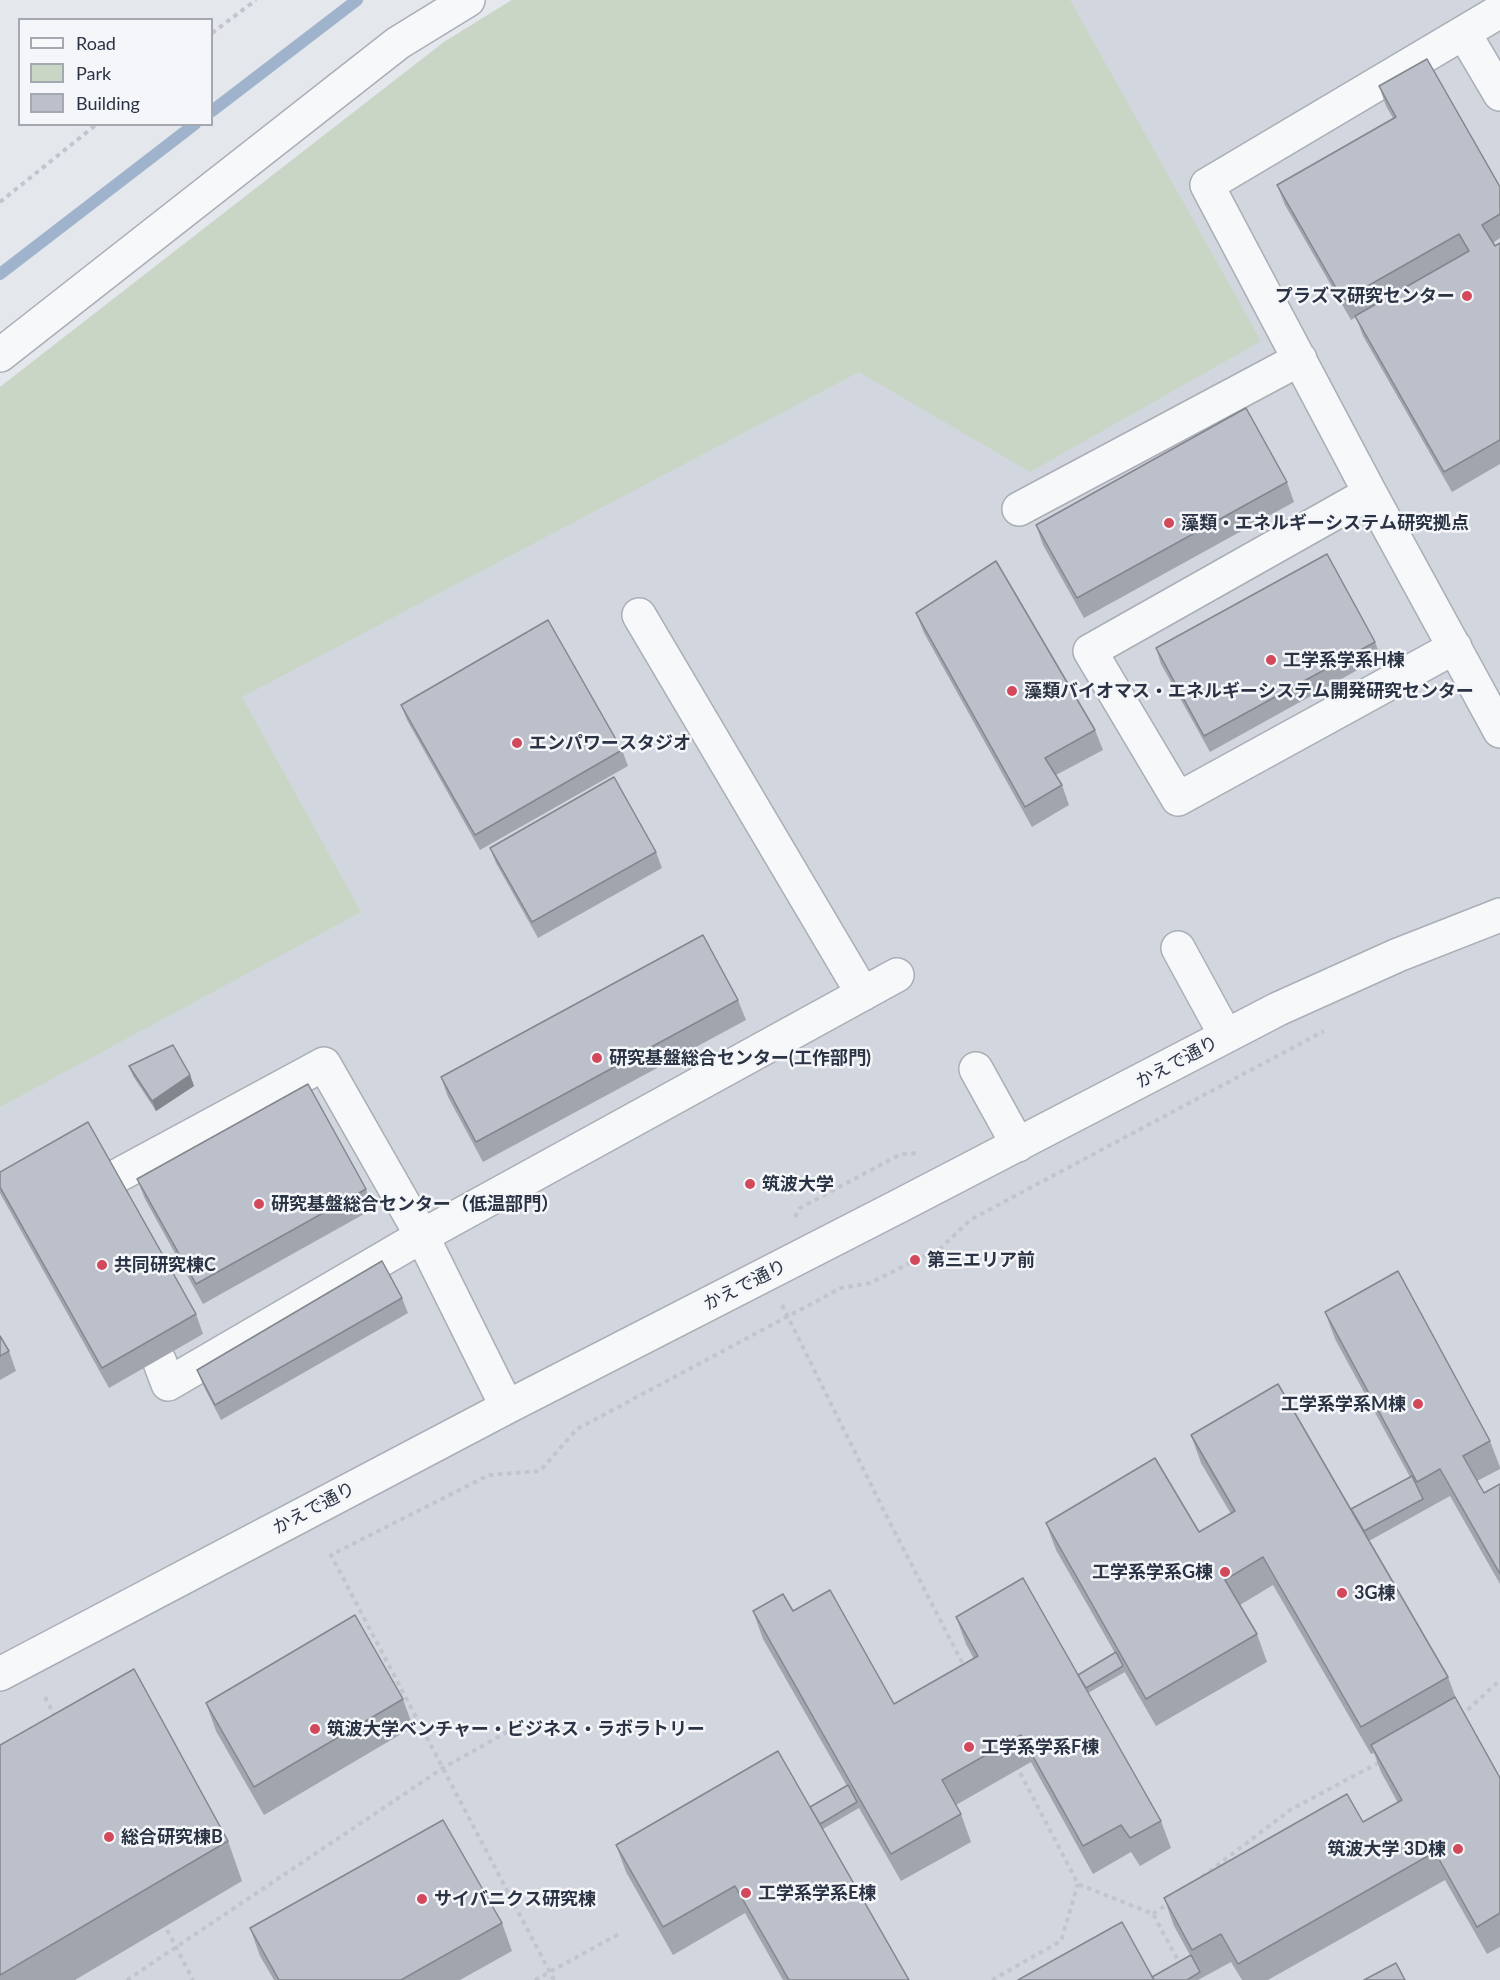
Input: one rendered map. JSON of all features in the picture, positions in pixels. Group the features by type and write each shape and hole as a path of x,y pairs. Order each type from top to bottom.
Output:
{"street":[{"path":"0,355 398,43 468,0"},
{"path":"1500,11 1207,186 1500,732"},
{"path":"1464,33 1500,94"},
{"path":"1019,508 1300,359"},
{"path":"1370,493 1090,651 1178,799 1455,647"},
{"path":"639,615 863,994"},
{"name":"かえで通り","path":"0,1674 507,1407 1278,1009 1398,955 1500,915"},
{"path":"1178,948 1226,1036"},
{"path":"159,1360 168,1384 422,1236 897,975"},
{"path":"115,1177 324,1064 422,1236 507,1407"},
{"path":"976,1069 1018,1145"}],"path":[{"path":"213,32 256,0"},
{"path":"0,202 95,126"},
{"path":"554,1980 331,1555 489,1475 540,1471 577,1428 841,1288 870,1282 941,1248 970,1220 1332,1027"},
{"path":"788,1317 889,1521 970,1677"},
{"path":"1453,1723 1500,1680"},
{"path":"45,1697 61,1728"},
{"path":"127,1980 177,1949 444,1768 507,1732"},
{"path":"1199,1880 1290,1810 1392,1756"},
{"path":"1013,1760 1078,1884 1153,1914 1184,1971"},
{"path":"992,1980 1061,1941 1078,1884"},
{"path":"1153,1914 1172,1901"},
{"path":"160,1917 193,1980"},
{"path":"535,1980 619,1934"}],"shaded area":[{"name":"筑波大学","path":"512,0 1500,0 1500,1980 0,1980 0,387 444,42"}],"green space":[{"path":"512,0 1070,0 1261,341 1030,472 859,372 242,697 361,912 0,1107 0,387 444,42"}],"building":[{"name":"プラズマ研究センター","path":"1427,59 1500,187 1500,214 1482,225 1495,246 1500,243 1500,440 1444,472 1355,316 1469,251 1459,234 1343,300 1277,185 1396,117 1379,86"},
{"name":"藻類・エネルギーシステム研究拠点","path":"1246,408 1287,482 1077,598 1036,525"},
{"name":"工学系学系H棟","path":"1327,554 1375,642 1204,736 1156,648"},
{"name":"藻類バイオマス・エネルギーシステム開発研究センター","path":"996,561 1095,730 1045,758 1062,785 1025,807 916,613"},
{"name":"エンパワースタジオ","path":"548,620 622,750 475,835 401,705"},
{"path":"614,777 656,852 532,922 490,848"},
{"name":"研究基盤総合センター(工作部門)","path":"703,935 738,1000 476,1142 441,1077"},
{"path":"173,1045 190,1075 152,1101 129,1066"},
{"name":"研究基盤総合センター（低温部門）","path":"308,1084 366,1189 196,1284 137,1179"},
{"name":"共同研究棟C","path":"88,1122 196,1314 102,1368 0,1187 0,1172"},
{"path":"382,1261 402,1298 215,1405 197,1370"},
{"name":"工学系学系M棟","path":"1398,1271 1490,1441 1463,1456 1484,1493 1500,1484 1500,1574 1440,1469 1417,1482 1325,1312"},
{"path":"0,1336 9,1351 0,1356"},
{"name":"工学系学系G棟","path":"1278,1384 1448,1677 1361,1727 1263,1557 1225,1580 1257,1634 1146,1699 1046,1523 1155,1458 1199,1532 1235,1511 1191,1435"},
{"path":"1412,1476 1423,1499 1364,1531 1351,1509"},
{"name":"工学系学系F棟","path":"1023,1578 1161,1821 1130,1838 1121,1825 1083,1846 1021,1735 942,1780 961,1814 891,1854 753,1611 783,1594 793,1611 830,1590 894,1704 978,1656 956,1617"},
{"name":"筑波大学ベンチャー・ビジネス・ラボラトリー","path":"355,1615 403,1699 254,1787 206,1703"},
{"path":"1116,1652 1123,1666 1086,1688 1078,1675"},
{"name":"総合研究棟B","path":"134,1669 228,1841 0,1975 0,1745"},
{"path":"1455,1697 1500,1778 1500,1913 1477,1927 1435,1852 1238,1964 1221,1934 1192,1950 1164,1898 1347,1794 1363,1822 1402,1800 1371,1745"},
{"name":"工学系学系E棟","path":"778,1751 909,1980 789,1980 735,1886 663,1927 616,1845"},
{"path":"848,1785 857,1802 820,1824 810,1807"},
{"name":"サイバニクス研究棟","path":"443,1820 502,1923 401,1980 279,1980 250,1928"},
{"path":"1122,1922 1154,1980 1018,1980"},
{"path":"1191,1955 1200,1972 1187,1980 1154,1980 1152,1977"},
{"path":"1396,1963 1405,1980 1364,1980"}],"waterway":[{"path":"213,110 357,0"},
{"path":"0,274 192,126"}],"place":[{"name":"プラズマ研究センター","path":"1467,296"},
{"name":"藻類・エネルギーシステム研究拠点","path":"1169,523"},
{"name":"工学系学系H棟","path":"1271,660"},
{"name":"藻類バイオマス・エネルギーシステム開発研究センター","path":"1012,691"},
{"name":"エンパワースタジオ","path":"517,743"},
{"name":"研究基盤総合センター(工作部門)","path":"597,1058"},
{"name":"筑波大学","path":"750,1184"},
{"name":"研究基盤総合センター（低温部門）","path":"259,1204"},
{"name":"第三エリア前","path":"915,1260"},
{"name":"共同研究棟C","path":"102,1265"},
{"name":"工学系学系M棟","path":"1418,1404"},
{"name":"工学系学系G棟","path":"1225,1572"},
{"name":"3G棟","path":"1342,1593"},
{"name":"筑波大学ベンチャー・ビジネス・ラボラトリー","path":"315,1729"},
{"name":"工学系学系F棟","path":"969,1747"},
{"name":"総合研究棟B","path":"109,1837"},
{"name":"筑波大学 3D棟","path":"1458,1849"},
{"name":"工学系学系E棟","path":"746,1893"},
{"name":"サイバニクス研究棟","path":"422,1899"}]}
